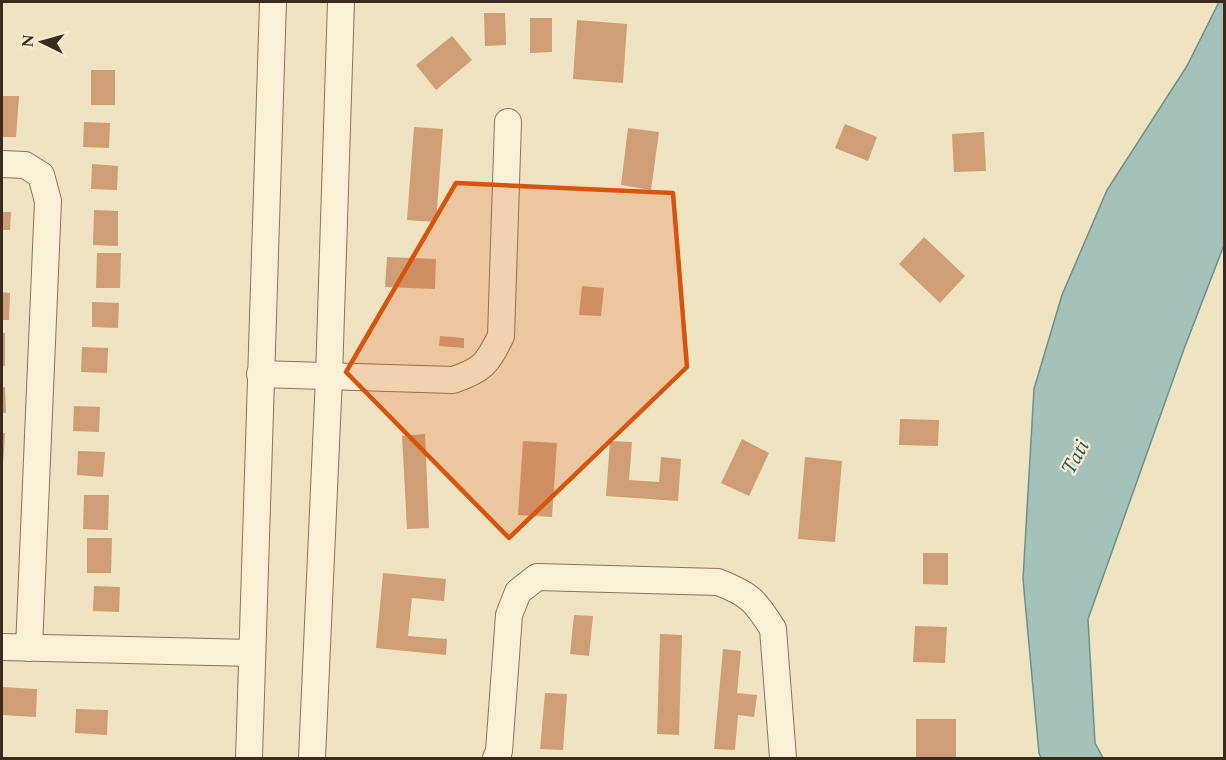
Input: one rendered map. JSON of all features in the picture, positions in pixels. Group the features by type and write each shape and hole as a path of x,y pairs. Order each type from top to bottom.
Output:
{"street":[{"path":"249,759 273,2"},
{"path":"312,759 329,377 341,2"},
{"path":"260,374 453,380 474,373 490,359 501,336 508,122"},
{"path":"2,164 25,165 41,175 48,201 29,648"},
{"path":"496,759 499,751 509,615 518,592 537,577 718,582 744,592 762,611 773,629 783,759"},
{"path":"2,647 252,653"}],"highlighted area":[{"path":"456,183 673,193 687,367 509,538 346,372"}],"water":[{"name":"Tati","path":"1219,2 1224,2 1224,245 1184,349 1088,619 1095,743 1103,758 1041,758 1023,579 1034,389 1062,295 1107,190 1187,66"}],"building":[{"path":"484,13 505,13 506,45 485,46"},
{"path":"530,18 552,18 552,52 530,53"},
{"path":"577,20 627,24 623,83 573,79"},
{"path":"452,36 472,60 436,90 416,65"},
{"path":"91,70 115,70 115,105 91,105"},
{"path":"2,96 19,96 16,137 2,137"},
{"path":"84,122 110,123 109,148 83,147"},
{"path":"845,124 877,137 868,161 835,148"},
{"path":"414,127 443,129 436,222 407,220"},
{"path":"628,128 659,132 651,190 621,185"},
{"path":"984,132 986,171 954,172 952,134"},
{"path":"92,164 118,166 117,190 91,189"},
{"path":"94,210 118,211 118,246 93,245"},
{"path":"2,212 11,212 10,230 2,230"},
{"path":"924,237 965,276 940,303 899,264"},
{"path":"97,253 121,253 120,288 96,288"},
{"path":"387,257 436,259 435,289 385,287"},
{"path":"582,286 604,288 601,316 579,315"},
{"path":"2,292 10,293 9,320 2,320"},
{"path":"92,302 119,303 118,328 92,327"},
{"path":"2,333 5,333 5,366 2,366"},
{"path":"440,336 464,338 464,348 439,346"},
{"path":"82,347 108,348 107,373 81,372"},
{"path":"2,387 5,387 6,413 2,413"},
{"path":"74,406 100,407 99,432 73,431"},
{"path":"900,419 939,420 938,446 899,445"},
{"path":"2,433 5,433 3,465 2,465"},
{"path":"425,434 429,528 407,529 402,436"},
{"path":"742,439 769,453 749,496 721,483"},
{"path":"523,441 557,443 552,517 518,515"},
{"path":"610,441 632,442 629,480 659,482 661,457 681,459 678,501 606,496"},
{"path":"78,451 105,452 103,477 77,475"},
{"path":"805,457 842,461 835,542 798,539"},
{"path":"84,495 109,495 108,530 83,529"},
{"path":"87,538 112,538 111,573 87,573"},
{"path":"923,553 948,553 948,585 923,584"},
{"path":"383,573 446,579 444,601 412,598 408,636 447,639 446,655 376,648"},
{"path":"94,586 120,587 119,612 93,611"},
{"path":"574,615 593,616 589,656 570,654"},
{"path":"915,626 947,627 945,663 913,662"},
{"path":"660,634 682,635 679,735 657,734"},
{"path":"723,649 741,651 737,693 757,695 754,717 738,715 735,750 714,749"},
{"path":"2,687 37,689 36,717 2,715"},
{"path":"545,693 567,694 563,750 540,749"},
{"path":"76,709 108,710 107,735 75,733"},
{"path":"916,719 956,719 956,758 916,758"}]}
